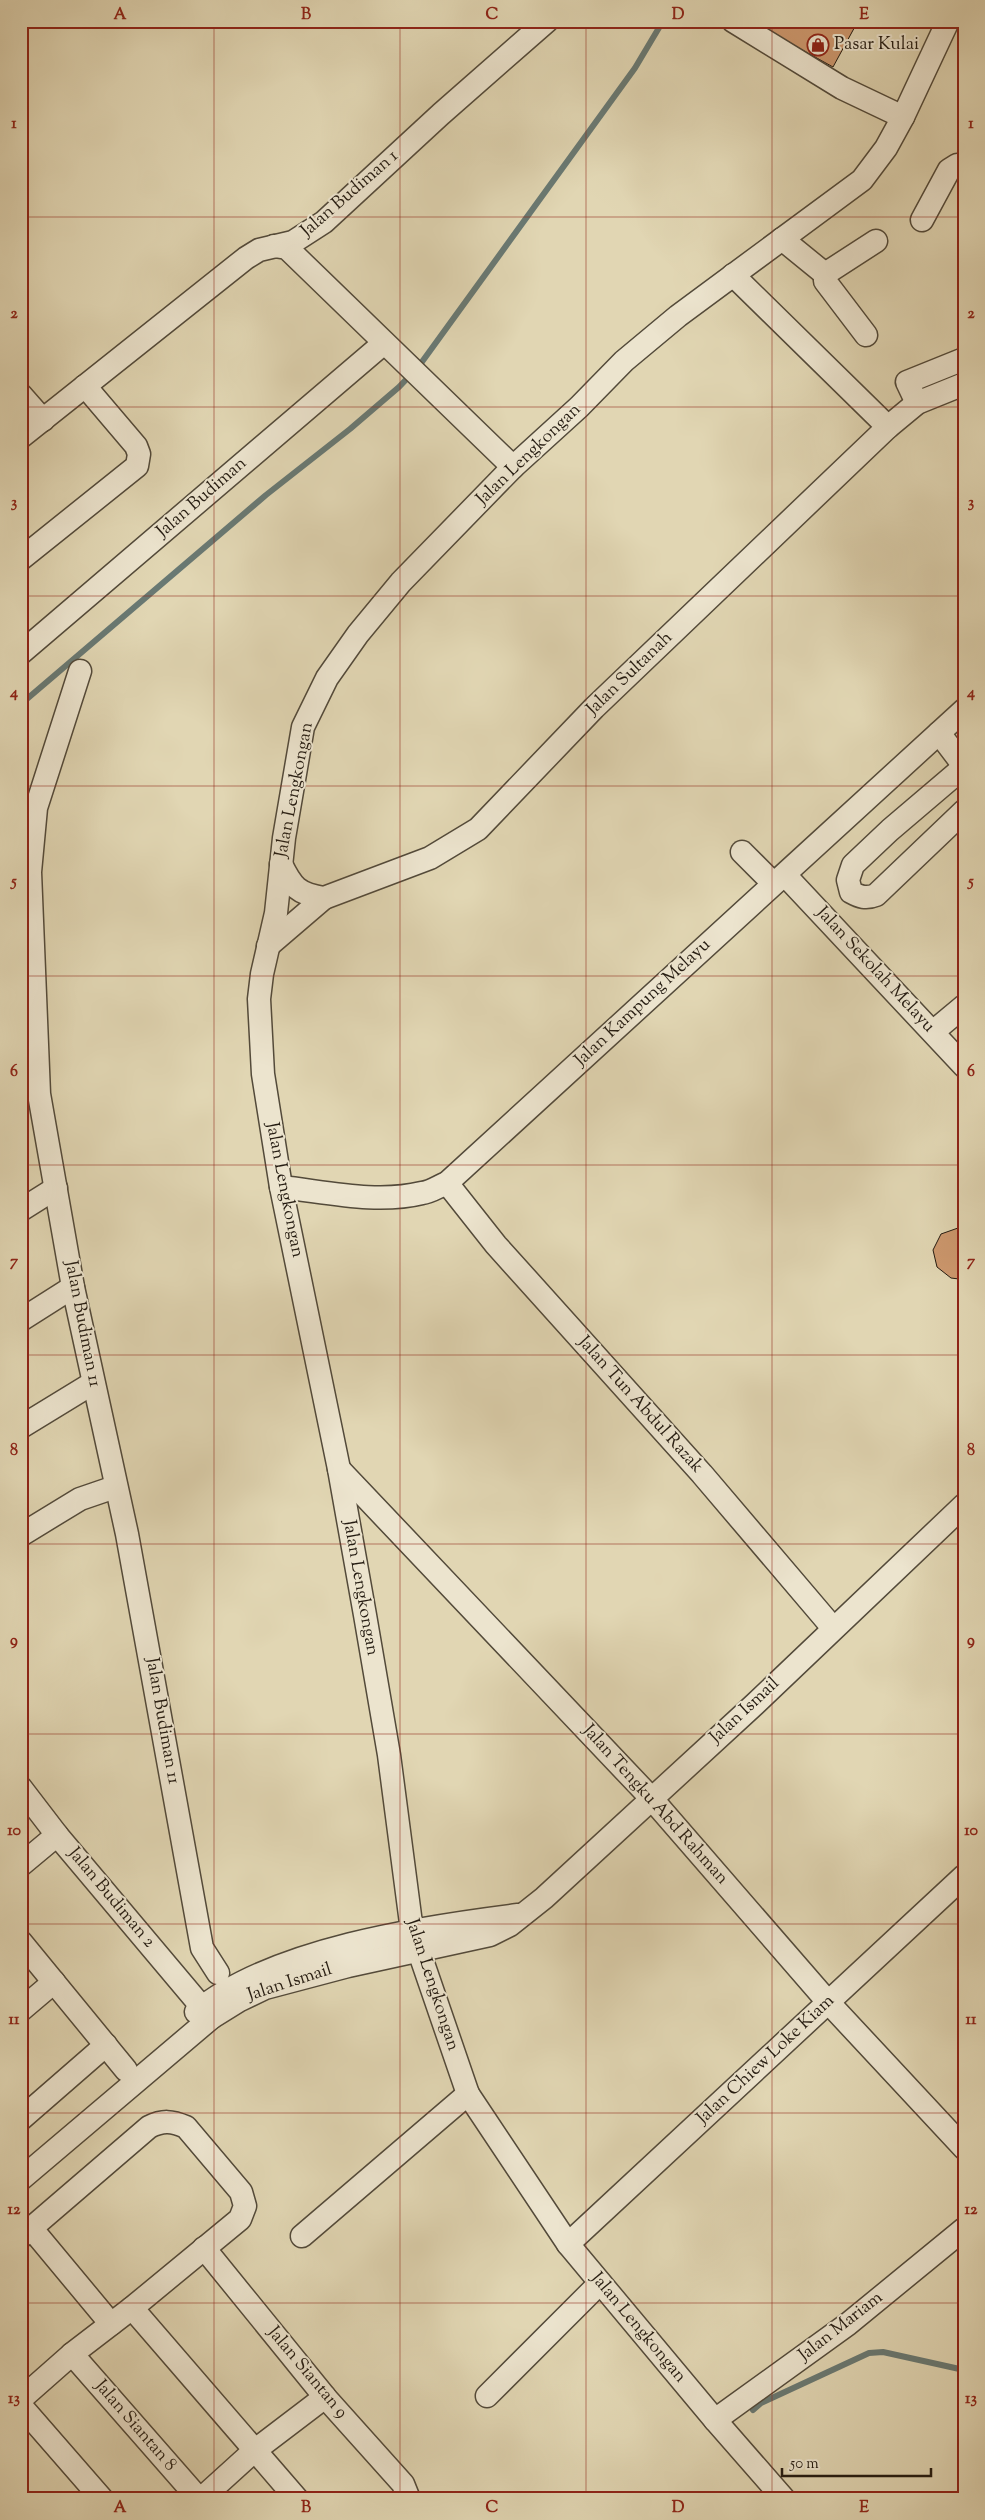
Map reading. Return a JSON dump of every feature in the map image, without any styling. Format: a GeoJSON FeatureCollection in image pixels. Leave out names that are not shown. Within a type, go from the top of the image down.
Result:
{"type":"FeatureCollection","features":[{"type":"Feature","properties":{"kind":"street","name":"Jalan Budiman 1"},"geometry":{"type":"LineString","coordinates":[[21,437],[246,258],[260,250],[293,242],[324,222],[441,114],[547,21]]}},
{"type":"Feature","properties":{"kind":"street"},"geometry":{"type":"LineString","coordinates":[[733,21],[842,88],[903,117]]}},
{"type":"Feature","properties":{"kind":"street","name":"Jalan Lengkongan"},"geometry":{"type":"LineString","coordinates":[[784,2499],[715,2420],[568,2244],[468,2094],[415,1940],[389,1755],[339,1468],[281,1186],[263,1074],[259,999],[276,913],[281,864],[303,727],[327,678],[358,634],[401,582],[513,467],[579,408],[624,361],[733,275],[862,180],[886,148],[903,117],[948,21]]}},
{"type":"Feature","properties":{"kind":"street"},"geometry":{"type":"LineString","coordinates":[[922,220],[949,170],[957,164],[964,165]]}},
{"type":"Feature","properties":{"kind":"street"},"geometry":{"type":"LineString","coordinates":[[782,239],[826,274]]}},
{"type":"Feature","properties":{"kind":"street"},"geometry":{"type":"LineString","coordinates":[[866,335],[825,281],[826,274],[876,240]]}},
{"type":"Feature","properties":{"kind":"street"},"geometry":{"type":"LineString","coordinates":[[274,246],[287,248],[401,361],[513,467]]}},
{"type":"Feature","properties":{"kind":"street"},"geometry":{"type":"LineString","coordinates":[[733,275],[888,427]]}},
{"type":"Feature","properties":{"kind":"street","name":"Jalan Budiman"},"geometry":{"type":"LineString","coordinates":[[21,653],[384,343]]}},
{"type":"Feature","properties":{"kind":"street"},"geometry":{"type":"LineString","coordinates":[[917,403],[907,382],[964,359]]}},
{"type":"Feature","properties":{"kind":"street","name":"Jalan Sultanah"},"geometry":{"type":"LineString","coordinates":[[268,946],[324,898],[430,858],[478,829],[594,708],[888,427],[917,403],[964,384]]}},
{"type":"Feature","properties":{"kind":"street"},"geometry":{"type":"LineString","coordinates":[[21,559],[137,466],[139,454],[136,446],[85,386]]}},
{"type":"Feature","properties":{"kind":"street"},"geometry":{"type":"LineString","coordinates":[[21,395],[43,420]]}},
{"type":"Feature","properties":{"kind":"street","name":"Jalan Budiman 11"},"geometry":{"type":"LineString","coordinates":[[80,671],[36,808],[30,872],[28,993],[30,1100],[56,1188],[73,1287],[127,1534],[159,1702],[202,1948],[218,1973]]}},
{"type":"Feature","properties":{"kind":"street","name":"Jalan Kampung Melayu"},"geometry":{"type":"LineString","coordinates":[[281,1186],[364,1197],[424,1193],[447,1182],[964,710]]}},
{"type":"Feature","properties":{"kind":"street"},"geometry":{"type":"LineString","coordinates":[[939,733],[964,766],[853,865],[848,880],[851,892],[859,897],[869,898],[876,895],[964,811]]}},
{"type":"Feature","properties":{"kind":"street","name":"Jalan Sekolah Melayu"},"geometry":{"type":"LineString","coordinates":[[742,852],[779,879],[934,1031],[964,1066]]}},
{"type":"Feature","properties":{"kind":"street"},"geometry":{"type":"LineString","coordinates":[[281,864],[295,888],[306,895],[324,898]]}},
{"type":"Feature","properties":{"kind":"street"},"geometry":{"type":"LineString","coordinates":[[934,1031],[964,1006]]}},
{"type":"Feature","properties":{"kind":"street","name":"Jalan Tun Abdul Razak"},"geometry":{"type":"LineString","coordinates":[[447,1182],[496,1245],[702,1474],[833,1628]]}},
{"type":"Feature","properties":{"kind":"street"},"geometry":{"type":"LineString","coordinates":[[21,1210],[56,1188]]}},
{"type":"Feature","properties":{"kind":"street"},"geometry":{"type":"LineString","coordinates":[[21,1320],[73,1287]]}},
{"type":"Feature","properties":{"kind":"street"},"geometry":{"type":"LineString","coordinates":[[21,1426],[93,1383]]}},
{"type":"Feature","properties":{"kind":"street","name":"Jalan Tengku Abd Rahman"},"geometry":{"type":"LineString","coordinates":[[339,1468],[651,1798],[828,2002],[964,2148]]}},
{"type":"Feature","properties":{"kind":"street"},"geometry":{"type":"LineString","coordinates":[[21,1535],[80,1499],[115,1486]]}},
{"type":"Feature","properties":{"kind":"street","name":"Jalan Ismail"},"geometry":{"type":"LineString","coordinates":[[21,2179],[207,2012],[225,1990],[290,1963],[415,1940],[466,1920],[524,1914],[755,1704],[964,1505]]}},
{"type":"Feature","properties":{"kind":"street","name":"Jalan Budiman 2"},"geometry":{"type":"LineString","coordinates":[[21,1788],[57,1835],[207,2012]]}},
{"type":"Feature","properties":{"kind":"street"},"geometry":{"type":"LineString","coordinates":[[21,1865],[57,1835]]}},
{"type":"Feature","properties":{"kind":"street","name":"Jalan Chiew Loke Kiam"},"geometry":{"type":"LineString","coordinates":[[568,2244],[964,1876]]}},
{"type":"Feature","properties":{"kind":"street"},"geometry":{"type":"LineString","coordinates":[[21,1942],[126,2070]]}},
{"type":"Feature","properties":{"kind":"street"},"geometry":{"type":"LineString","coordinates":[[21,2010],[54,1982]]}},
{"type":"Feature","properties":{"kind":"street","name":"Jalan Ismail"},"geometry":{"type":"LineString","coordinates":[[21,2159],[126,2070],[207,2012]]}},
{"type":"Feature","properties":{"kind":"street"},"geometry":{"type":"LineString","coordinates":[[21,2119],[106,2046]]}},
{"type":"Feature","properties":{"kind":"street"},"geometry":{"type":"LineString","coordinates":[[302,2236],[468,2094]]}},
{"type":"Feature","properties":{"kind":"street"},"geometry":{"type":"LineString","coordinates":[[21,2399],[72,2354],[132,2308],[240,2219],[245,2206],[241,2192],[186,2128],[175,2123],[160,2122],[149,2127],[26,2233],[111,2324]]}},
{"type":"Feature","properties":{"kind":"street","name":"Jalan Mariam"},"geometry":{"type":"LineString","coordinates":[[715,2420],[840,2330],[964,2229]]}},
{"type":"Feature","properties":{"kind":"street","name":"Jalan Siantan 9"},"geometry":{"type":"LineString","coordinates":[[204,2248],[325,2397],[403,2484],[409,2499]]}},
{"type":"Feature","properties":{"kind":"street"},"geometry":{"type":"LineString","coordinates":[[486,2396],[600,2283]]}},
{"type":"Feature","properties":{"kind":"street"},"geometry":{"type":"LineString","coordinates":[[132,2308],[297,2499]]}},
{"type":"Feature","properties":{"kind":"street","name":"Jalan Siantan 8"},"geometry":{"type":"LineString","coordinates":[[72,2354],[200,2499]]}},
{"type":"Feature","properties":{"kind":"street"},"geometry":{"type":"LineString","coordinates":[[200,2499],[254,2451],[325,2397]]}},
{"type":"Feature","properties":{"kind":"street"},"geometry":{"type":"LineString","coordinates":[[21,2406],[102,2499]]}},
{"type":"Feature","properties":{"kind":"building","name":"Pasar Kulai"},"geometry":{"type":"Polygon","coordinates":[[[750,21],[858,21],[833,67],[750,21]]]}},
{"type":"Feature","properties":{"kind":"building"},"geometry":{"type":"Polygon","coordinates":[[[958,1228],[964,1229],[964,1278],[959,1279],[951,1278],[937,1267],[933,1250],[941,1234],[958,1228]]]}},
{"type":"Feature","properties":{"kind":"waterway"},"geometry":{"type":"LineString","coordinates":[[21,704],[266,495],[350,429],[399,387],[419,366],[635,68],[663,21]]}},
{"type":"Feature","properties":{"kind":"waterway"},"geometry":{"type":"LineString","coordinates":[[21,960],[21,965]]}},
{"type":"Feature","properties":{"kind":"waterway"},"geometry":{"type":"LineString","coordinates":[[753,2410],[761,2403],[869,2353],[883,2352],[964,2370]]}},
{"type":"Feature","properties":{"kind":"place","name":"Pasar Kulai"},"geometry":{"type":"Point","coordinates":[818,45]}}]}
